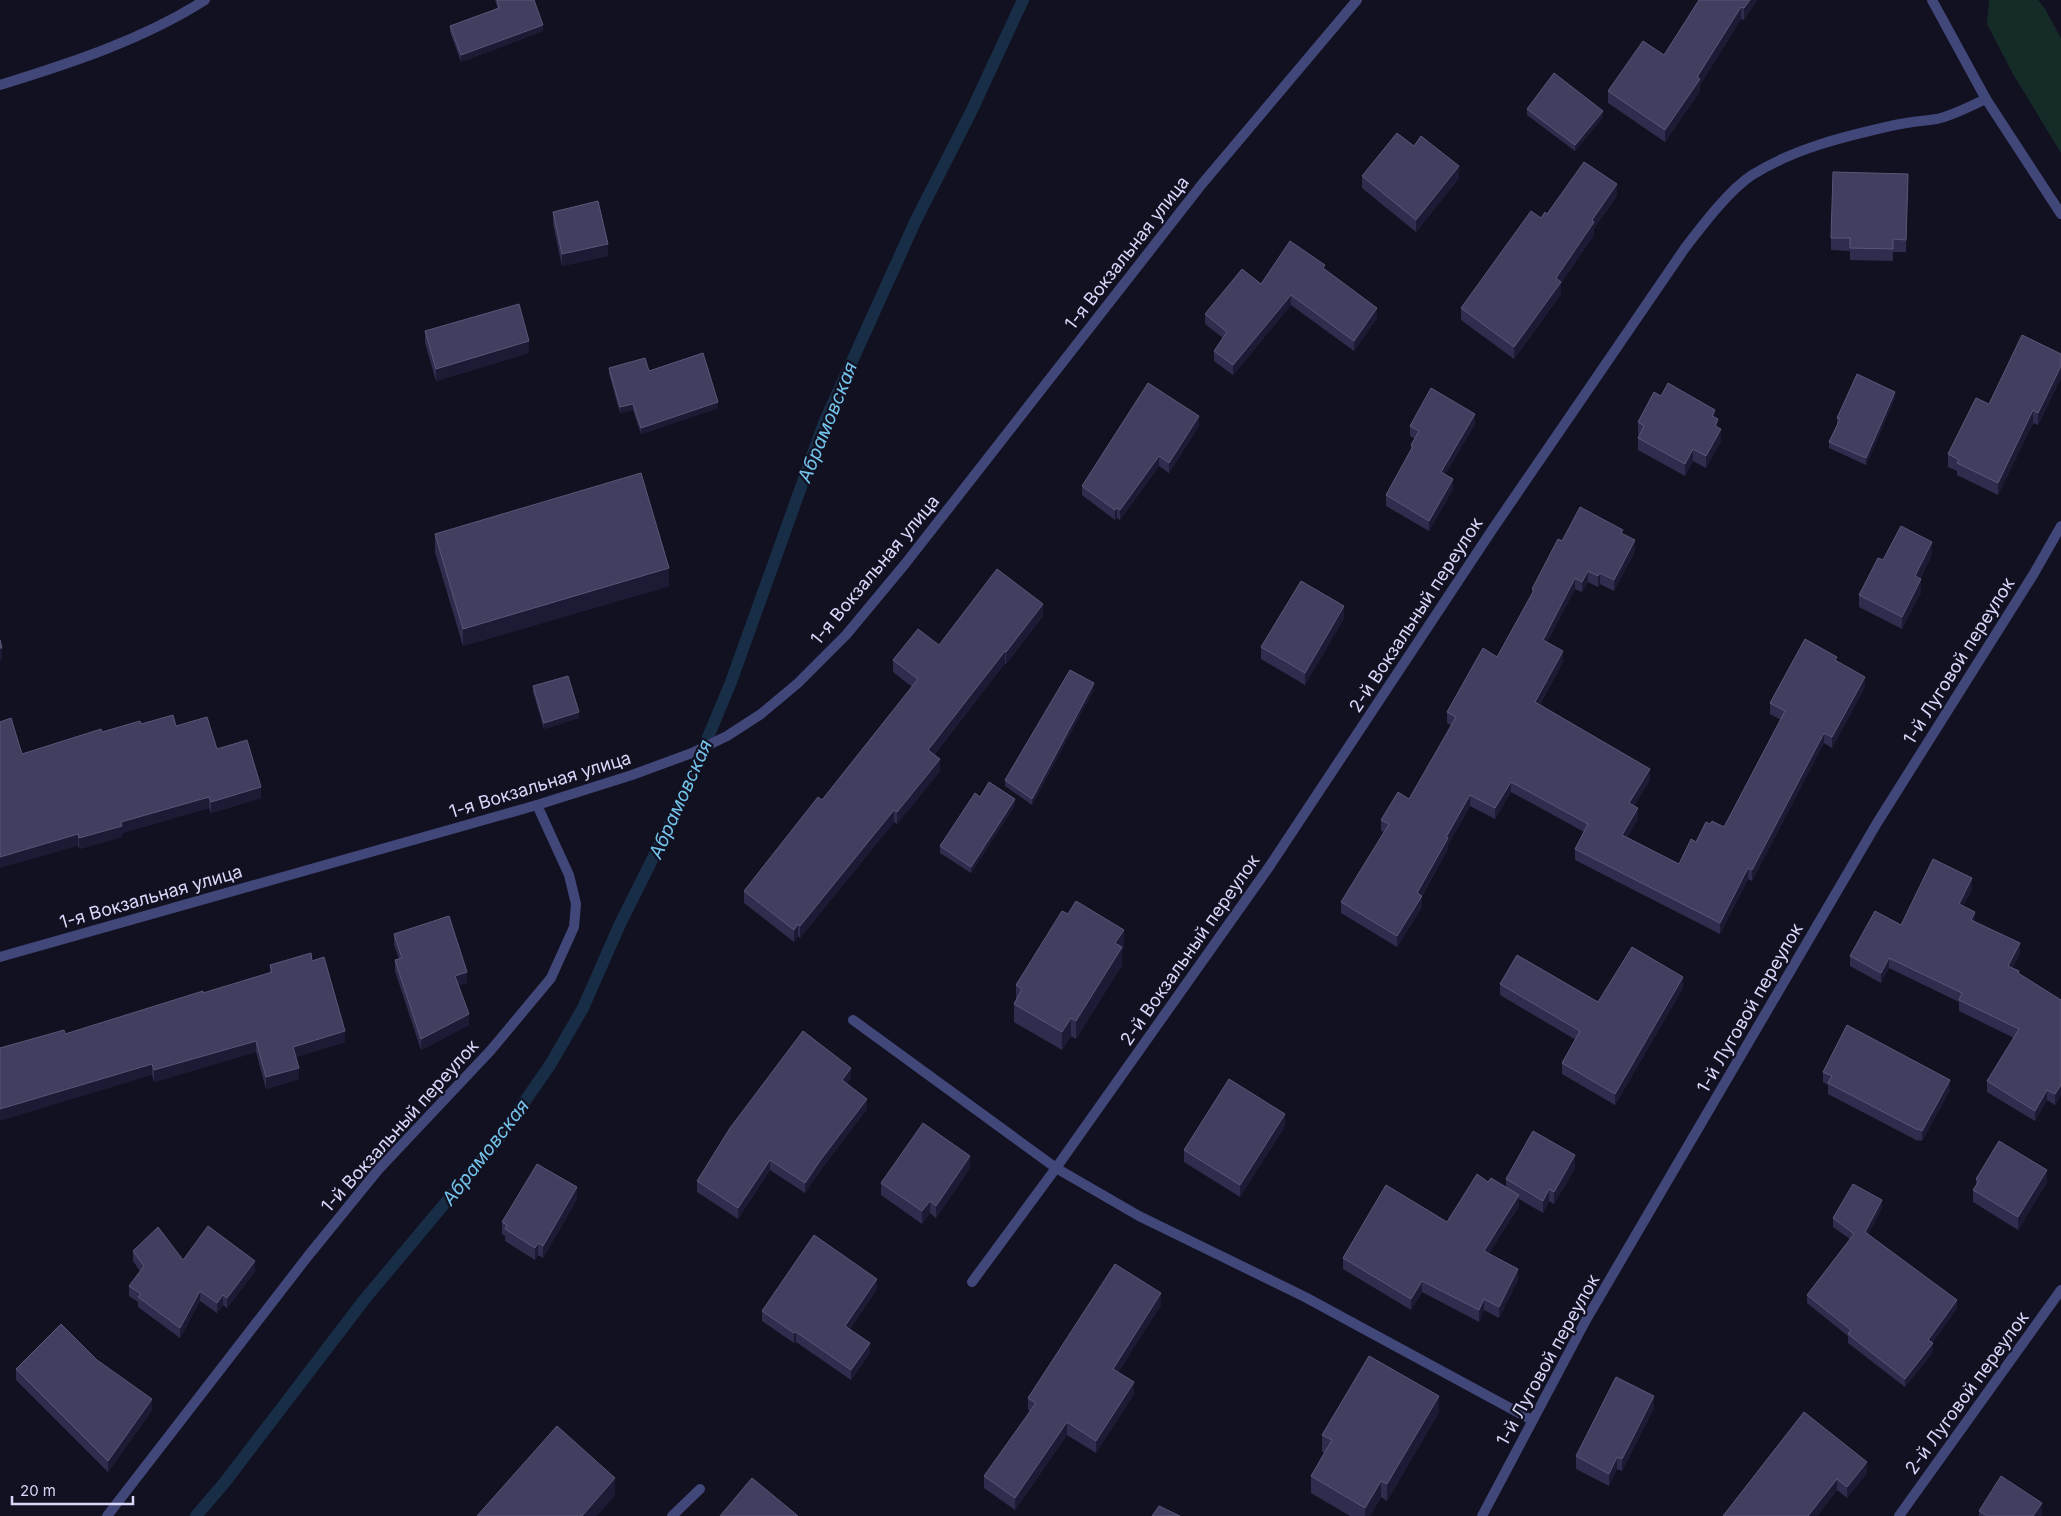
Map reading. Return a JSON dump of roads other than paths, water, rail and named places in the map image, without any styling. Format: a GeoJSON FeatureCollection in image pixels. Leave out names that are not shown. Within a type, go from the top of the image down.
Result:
{"type":"FeatureCollection","features":[{"type":"Feature","properties":{"kind":"street"},"geometry":{"type":"LineString","coordinates":[[0,85],[46,71],[121,44],[177,18],[205,0]]}},
{"type":"Feature","properties":{"kind":"street","name":"1-я Вокзальная улица"},"geometry":{"type":"LineString","coordinates":[[0,957],[538,805],[632,775],[692,753],[727,736],[761,714],[812,670],[846,635],[899,571],[1202,184],[1357,0]]}},
{"type":"Feature","properties":{"kind":"street"},"geometry":{"type":"LineString","coordinates":[[1932,0],[1986,99],[2061,214]]}},
{"type":"Feature","properties":{"kind":"street","name":"2-й Вокзальный переулок"},"geometry":{"type":"LineString","coordinates":[[972,1282],[1056,1168],[1269,867],[1492,530],[1673,264],[1719,206],[1750,176],[1781,159],[1827,141],[1958,112],[1986,99]]}},
{"type":"Feature","properties":{"kind":"street","name":"1-й Луговой переулок"},"geometry":{"type":"LineString","coordinates":[[1487,1514],[1532,1420],[1586,1320],[1872,831],[2033,575],[2061,526]]}},
{"type":"Feature","properties":{"kind":"street","name":"1-й Вокзальный переулок"},"geometry":{"type":"LineString","coordinates":[[107,1516],[308,1256],[378,1170],[491,1050],[551,978],[574,927],[576,904],[569,875],[538,805]]}},
{"type":"Feature","properties":{"kind":"street"},"geometry":{"type":"LineString","coordinates":[[853,1020],[1056,1168],[1139,1216],[1305,1297],[1532,1420]]}},
{"type":"Feature","properties":{"kind":"street","name":"2-й Луговой переулок"},"geometry":{"type":"LineString","coordinates":[[1899,1516],[2061,1290]]}},
{"type":"Feature","properties":{"kind":"street"},"geometry":{"type":"LineString","coordinates":[[672,1516],[700,1489]]}},
{"type":"Feature","properties":{"kind":"waterway","name":"Абрамовская"},"geometry":{"type":"LineString","coordinates":[[196,1516],[225,1482],[364,1300],[498,1140],[550,1065],[583,1008],[620,924],[681,802],[731,682],[824,423],[916,220],[971,112],[1023,0]]}}]}
